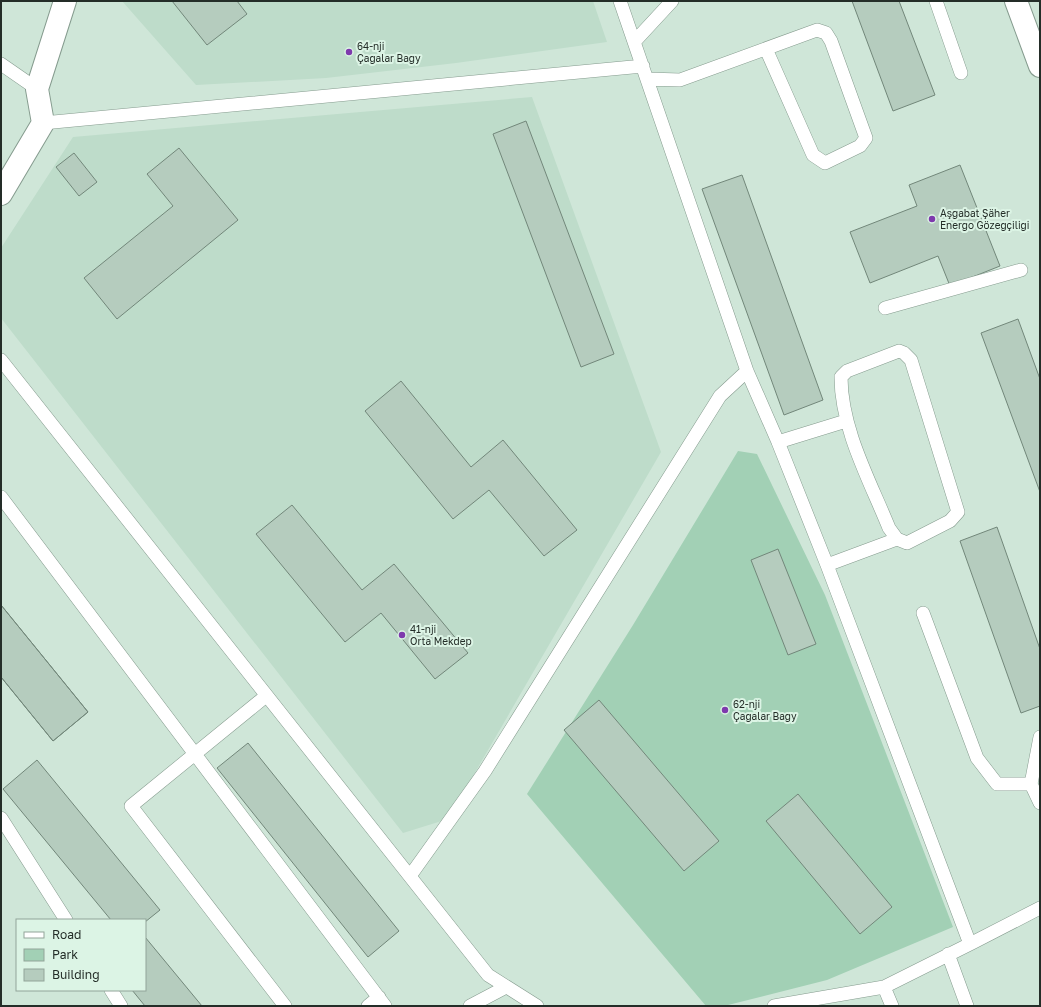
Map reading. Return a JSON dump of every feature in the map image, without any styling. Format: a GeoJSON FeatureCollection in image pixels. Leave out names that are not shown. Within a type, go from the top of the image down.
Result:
{"type":"FeatureCollection","features":[{"type":"Feature","properties":{"kind":"street"},"geometry":{"type":"LineString","coordinates":[[1,194],[43,123],[36,89],[65,1]]}},
{"type":"Feature","properties":{"kind":"street"},"geometry":{"type":"LineString","coordinates":[[1016,1],[1040,66]]}},
{"type":"Feature","properties":{"kind":"street"},"geometry":{"type":"LineString","coordinates":[[1030,1],[1040,27]]}},
{"type":"Feature","properties":{"kind":"lane"},"geometry":{"type":"LineString","coordinates":[[620,1],[635,41],[747,371],[778,442],[827,565],[970,944]]}},
{"type":"Feature","properties":{"kind":"lane"},"geometry":{"type":"LineString","coordinates":[[635,41],[672,1]]}},
{"type":"Feature","properties":{"kind":"lane"},"geometry":{"type":"LineString","coordinates":[[936,1],[960,73]]}},
{"type":"Feature","properties":{"kind":"lane"},"geometry":{"type":"LineString","coordinates":[[648,79],[680,80],[817,30],[826,33],[831,41],[866,138],[860,146],[825,163],[813,156],[766,49]]}},
{"type":"Feature","properties":{"kind":"lane"},"geometry":{"type":"LineString","coordinates":[[1,64],[36,89]]}},
{"type":"Feature","properties":{"kind":"lane"},"geometry":{"type":"LineString","coordinates":[[43,123],[643,66]]}},
{"type":"Feature","properties":{"kind":"lane"},"geometry":{"type":"LineString","coordinates":[[885,308],[1021,270]]}},
{"type":"Feature","properties":{"kind":"lane"},"geometry":{"type":"LineString","coordinates":[[899,351],[904,353],[911,360],[958,512],[950,521],[908,543],[897,539],[889,528],[846,422],[841,397],[841,377],[847,371],[899,351]]}},
{"type":"Feature","properties":{"kind":"lane"},"geometry":{"type":"LineString","coordinates":[[1,360],[488,975],[537,1006]]}},
{"type":"Feature","properties":{"kind":"lane"},"geometry":{"type":"LineString","coordinates":[[410,876],[485,771],[720,396],[747,371]]}},
{"type":"Feature","properties":{"kind":"lane"},"geometry":{"type":"LineString","coordinates":[[778,442],[846,422]]}},
{"type":"Feature","properties":{"kind":"lane"},"geometry":{"type":"LineString","coordinates":[[1,497],[382,1002],[368,1006]]}},
{"type":"Feature","properties":{"kind":"lane"},"geometry":{"type":"LineString","coordinates":[[827,565],[897,539]]}},
{"type":"Feature","properties":{"kind":"lane"},"geometry":{"type":"LineString","coordinates":[[923,613],[977,758],[997,784],[1031,784]]}},
{"type":"Feature","properties":{"kind":"lane"},"geometry":{"type":"LineString","coordinates":[[266,696],[131,806],[285,1006]]}},
{"type":"Feature","properties":{"kind":"lane"},"geometry":{"type":"LineString","coordinates":[[1040,737],[1031,784],[1040,802]]}},
{"type":"Feature","properties":{"kind":"lane"},"geometry":{"type":"LineString","coordinates":[[1,818],[65,919]]}},
{"type":"Feature","properties":{"kind":"lane"},"geometry":{"type":"LineString","coordinates":[[774,1006],[884,987],[1040,908]]}},
{"type":"Feature","properties":{"kind":"lane"},"geometry":{"type":"LineString","coordinates":[[948,954],[967,1006]]}},
{"type":"Feature","properties":{"kind":"lane"},"geometry":{"type":"LineString","coordinates":[[470,1006],[506,987]]}},
{"type":"Feature","properties":{"kind":"lane"},"geometry":{"type":"LineString","coordinates":[[884,987],[892,1006]]}},
{"type":"Feature","properties":{"kind":"lane"},"geometry":{"type":"LineString","coordinates":[[112,991],[121,1006]]}},
{"type":"Feature","properties":{"kind":"shaded area","name":"64-nji Çagalar Bagy"},"geometry":{"type":"Polygon","coordinates":[[[122,1],[593,1],[607,42],[456,63],[326,78],[196,85],[122,1]]]}},
{"type":"Feature","properties":{"kind":"shaded area","name":"41-nji Orta Mekdep"},"geometry":{"type":"Polygon","coordinates":[[[532,97],[661,452],[448,819],[403,833],[1,318],[1,248],[73,137],[532,97]]]}},
{"type":"Feature","properties":{"kind":"green space","name":"62-nji Çagalar Bagy"},"geometry":{"type":"Polygon","coordinates":[[[738,451],[757,454],[825,595],[953,927],[827,980],[724,1006],[706,1006],[527,794],[633,625],[738,451]]]}},
{"type":"Feature","properties":{"kind":"building"},"geometry":{"type":"Polygon","coordinates":[[[172,1],[237,1],[247,14],[207,45],[172,1]]]}},
{"type":"Feature","properties":{"kind":"building"},"geometry":{"type":"Polygon","coordinates":[[[852,1],[899,1],[935,95],[893,111],[852,1]]]}},
{"type":"Feature","properties":{"kind":"building"},"geometry":{"type":"Polygon","coordinates":[[[526,121],[614,354],[581,367],[493,134],[526,121]]]}},
{"type":"Feature","properties":{"kind":"building"},"geometry":{"type":"Polygon","coordinates":[[[179,148],[238,220],[117,319],[84,278],[173,206],[147,174],[179,148]]]}},
{"type":"Feature","properties":{"kind":"building"},"geometry":{"type":"Polygon","coordinates":[[[74,153],[97,182],[79,196],[56,167],[74,153]]]}},
{"type":"Feature","properties":{"kind":"building","name":"Aşgabat Şäher Energo Gözegçiligi"},"geometry":{"type":"Polygon","coordinates":[[[960,165],[1000,266],[950,286],[938,256],[870,283],[850,232],[917,206],[909,185],[960,165]]]}},
{"type":"Feature","properties":{"kind":"building"},"geometry":{"type":"Polygon","coordinates":[[[742,175],[823,400],[784,415],[702,189],[742,175]]]}},
{"type":"Feature","properties":{"kind":"building"},"geometry":{"type":"Polygon","coordinates":[[[1018,319],[1040,379],[1040,492],[981,333],[1018,319]]]}},
{"type":"Feature","properties":{"kind":"building"},"geometry":{"type":"Polygon","coordinates":[[[401,381],[471,467],[503,440],[577,530],[544,556],[489,490],[453,519],[365,411],[401,381]]]}},
{"type":"Feature","properties":{"kind":"building"},"geometry":{"type":"Polygon","coordinates":[[[292,505],[362,590],[394,564],[468,653],[435,679],[381,613],[345,642],[256,534],[292,505]]]}},
{"type":"Feature","properties":{"kind":"building"},"geometry":{"type":"Polygon","coordinates":[[[997,527],[1040,649],[1040,706],[1021,713],[960,541],[997,527]]]}},
{"type":"Feature","properties":{"kind":"building"},"geometry":{"type":"Polygon","coordinates":[[[778,549],[816,644],[788,655],[751,560],[778,549]]]}},
{"type":"Feature","properties":{"kind":"building"},"geometry":{"type":"Polygon","coordinates":[[[1,605],[88,712],[53,741],[1,677],[1,605]]]}},
{"type":"Feature","properties":{"kind":"building"},"geometry":{"type":"Polygon","coordinates":[[[1,605],[88,712],[53,741],[1,677],[1,605]]]}},
{"type":"Feature","properties":{"kind":"building"},"geometry":{"type":"Polygon","coordinates":[[[599,700],[719,841],[684,871],[564,730],[599,700]]]}},
{"type":"Feature","properties":{"kind":"building"},"geometry":{"type":"Polygon","coordinates":[[[248,743],[399,931],[368,957],[217,768],[248,743]]]}},
{"type":"Feature","properties":{"kind":"building"},"geometry":{"type":"Polygon","coordinates":[[[37,760],[160,910],[146,921],[146,919],[110,919],[3,789],[37,760]]]}},
{"type":"Feature","properties":{"kind":"building"},"geometry":{"type":"Polygon","coordinates":[[[798,794],[892,907],[860,934],[766,821],[798,794]]]}},
{"type":"Feature","properties":{"kind":"building"},"geometry":{"type":"Polygon","coordinates":[[[146,938],[202,1006],[145,1006],[133,991],[146,991],[146,938]]]}},
{"type":"Feature","properties":{"kind":"place","name":"64-nji Çagalar Bagy"},"geometry":{"type":"Point","coordinates":[349,52]}},
{"type":"Feature","properties":{"kind":"place","name":"Aşgabat Şäher Energo Gözegçiligi"},"geometry":{"type":"Point","coordinates":[932,219]}},
{"type":"Feature","properties":{"kind":"place","name":"41-nji Orta Mekdep"},"geometry":{"type":"Point","coordinates":[402,635]}},
{"type":"Feature","properties":{"kind":"place","name":"62-nji Çagalar Bagy"},"geometry":{"type":"Point","coordinates":[725,710]}}]}
